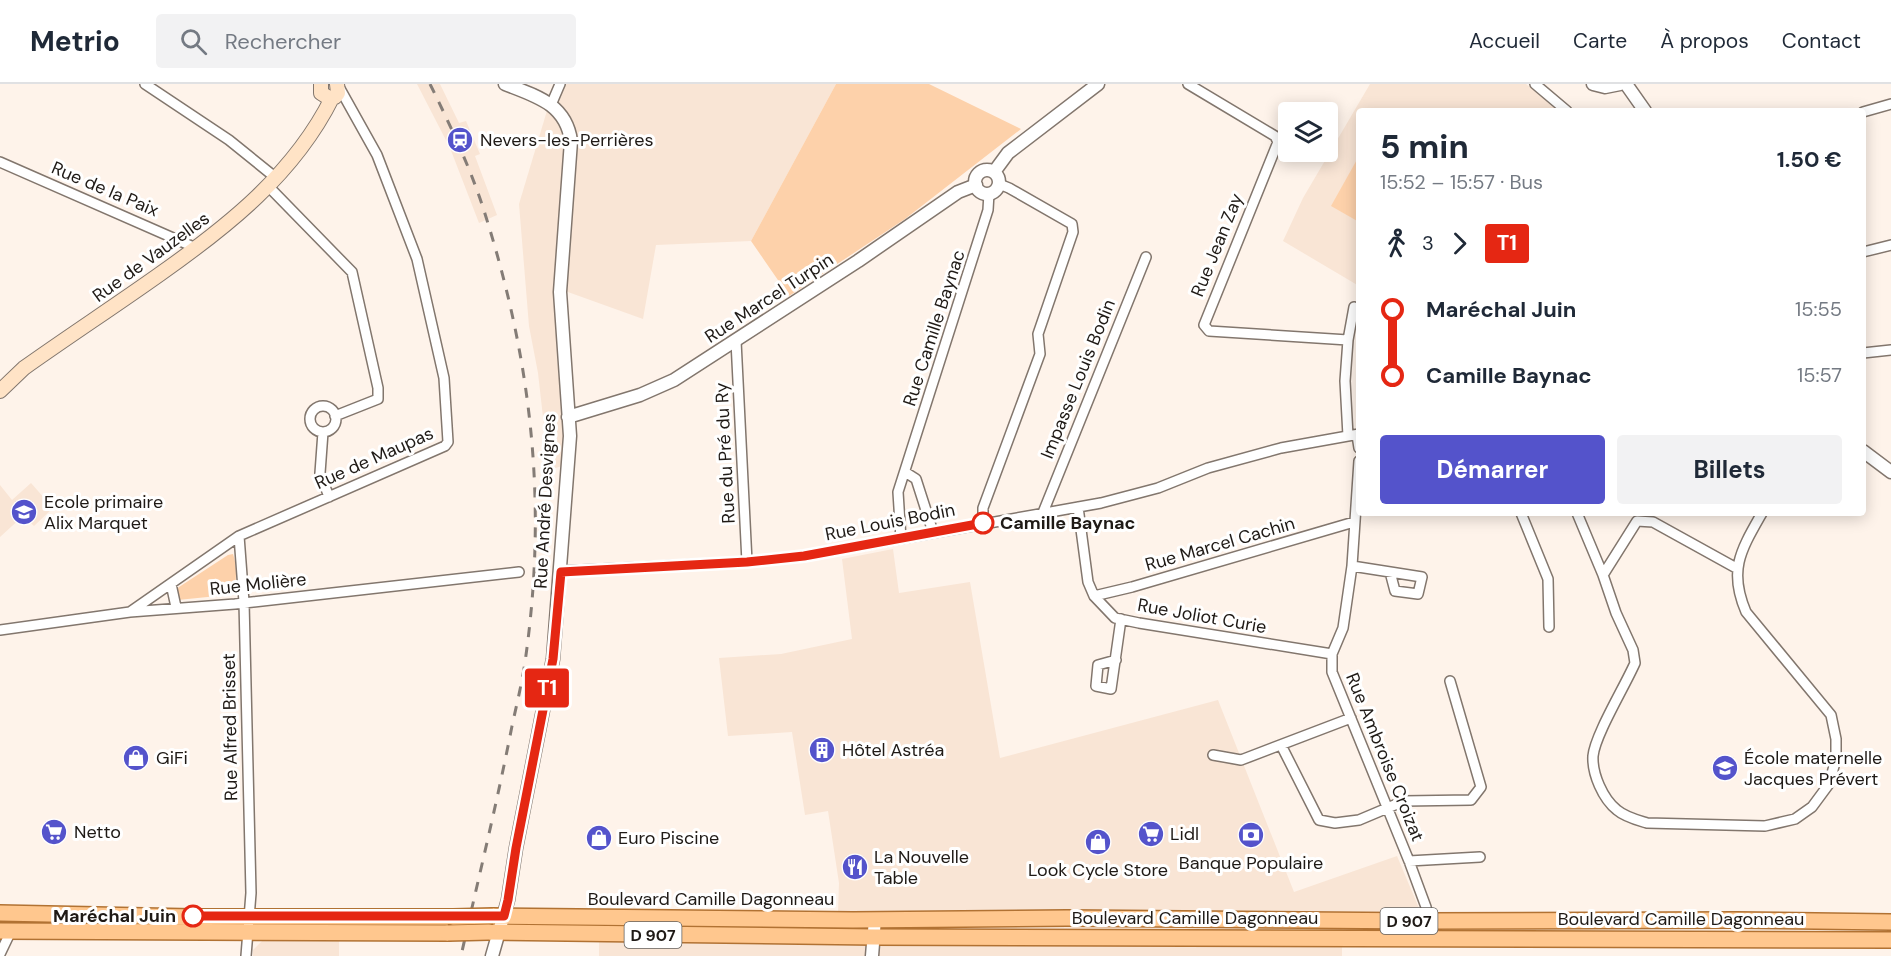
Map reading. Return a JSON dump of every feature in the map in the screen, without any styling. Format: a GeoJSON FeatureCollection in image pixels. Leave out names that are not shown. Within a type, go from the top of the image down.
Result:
{"type":"FeatureCollection","features":[{"type":"Feature","properties":{"kind":"main road","name":"Rue de Vauzelles"},"geometry":{"type":"LineString","coordinates":[[0,391],[24,368],[196,248],[244,210],[272,182],[308,135],[329,89]]}},
{"type":"Feature","properties":{"kind":"main road","name":"D 907"},"geometry":{"type":"LineString","coordinates":[[4,923],[21,913],[170,923]]}},
{"type":"Feature","properties":{"kind":"main road","name":"D 907"},"geometry":{"type":"LineString","coordinates":[[248,924],[378,917],[450,925],[496,924]]}},
{"type":"Feature","properties":{"kind":"main road","name":"Boulevard Camille Dagonneau"},"geometry":{"type":"LineString","coordinates":[[496,924],[547,918],[1891,922]]}},
{"type":"Feature","properties":{"kind":"main road","name":"D 907"},"geometry":{"type":"LineString","coordinates":[[4,923],[248,924],[414,933],[450,925]]}},
{"type":"Feature","properties":{"kind":"main road","name":"Boulevard Camille Dagonneau"},"geometry":{"type":"LineString","coordinates":[[496,924],[874,937],[1891,940]]}},
{"type":"Feature","properties":{"kind":"street"},"geometry":{"type":"LineString","coordinates":[[145,84],[229,140],[272,182],[352,272],[378,388],[378,399],[335,416]]}},
{"type":"Feature","properties":{"kind":"street","name":"Rue André Desvignes"},"geometry":{"type":"LineString","coordinates":[[492,956],[496,924],[508,900],[553,659],[570,436],[560,292],[571,141],[569,129],[564,119],[545,100],[505,84]]}},
{"type":"Feature","properties":{"kind":"street"},"geometry":{"type":"LineString","coordinates":[[551,105],[560,84]]}},
{"type":"Feature","properties":{"kind":"street"},"geometry":{"type":"LineString","coordinates":[[976,185],[980,191],[994,183],[1008,153],[1098,84]]}},
{"type":"Feature","properties":{"kind":"street","name":"Rue Jean Zay"},"geometry":{"type":"LineString","coordinates":[[1188,84],[1275,136],[1278,142],[1204,326],[1209,332],[1348,340]]}},
{"type":"Feature","properties":{"kind":"street"},"geometry":{"type":"LineString","coordinates":[[1536,84],[1564,108]]}},
{"type":"Feature","properties":{"kind":"street"},"geometry":{"type":"LineString","coordinates":[[1593,84],[1605,87],[1620,84]]}},
{"type":"Feature","properties":{"kind":"street"},"geometry":{"type":"LineString","coordinates":[[1626,84],[1643,108]]}},
{"type":"Feature","properties":{"kind":"street","name":"Rue de Maupas"},"geometry":{"type":"LineString","coordinates":[[130,612],[239,536],[445,446],[448,442],[444,378],[417,259],[377,154],[349,104],[329,89]]}},
{"type":"Feature","properties":{"kind":"street"},"geometry":{"type":"LineString","coordinates":[[1866,110],[1891,104]]}},
{"type":"Feature","properties":{"kind":"street","name":"Rue de la Paix"},"geometry":{"type":"LineString","coordinates":[[0,162],[196,248]]}},
{"type":"Feature","properties":{"kind":"street","name":"Rue Marcel Turpin"},"geometry":{"type":"LineString","coordinates":[[568,417],[640,395],[674,380],[858,261],[958,192],[976,185],[976,178],[980,172],[987,170],[994,183]]}},
{"type":"Feature","properties":{"kind":"street"},"geometry":{"type":"LineString","coordinates":[[983,523],[983,508],[1040,354],[1038,334],[1073,232],[1072,224],[1009,188],[994,183]]}},
{"type":"Feature","properties":{"kind":"street","name":"Rue Camille Baynac"},"geometry":{"type":"LineString","coordinates":[[901,539],[898,492],[988,210],[994,183]]}},
{"type":"Feature","properties":{"kind":"street"},"geometry":{"type":"LineString","coordinates":[[1866,251],[1891,245]]}},
{"type":"Feature","properties":{"kind":"street","name":"Impasse Louis Bodin"},"geometry":{"type":"LineString","coordinates":[[1042,515],[1146,257]]}},
{"type":"Feature","properties":{"kind":"street"},"geometry":{"type":"LineString","coordinates":[[1354,307],[1344,381],[1355,435]]}},
{"type":"Feature","properties":{"kind":"street","name":"Rue du Pré du Ry"},"geometry":{"type":"LineString","coordinates":[[736,341],[747,562]]}},
{"type":"Feature","properties":{"kind":"street"},"geometry":{"type":"LineString","coordinates":[[1866,353],[1891,350]]}},
{"type":"Feature","properties":{"kind":"street"},"geometry":{"type":"LineString","coordinates":[[326,407],[335,416],[333,427],[323,432],[312,427],[310,418],[314,410],[326,407]]}},
{"type":"Feature","properties":{"kind":"street"},"geometry":{"type":"LineString","coordinates":[[323,432],[320,473],[329,497]]}},
{"type":"Feature","properties":{"kind":"street","name":"Rue Louis Bodin"},"geometry":{"type":"LineString","coordinates":[[561,572],[747,562],[804,556],[983,523],[1042,515],[1158,488],[1208,468],[1281,448],[1355,435]]}},
{"type":"Feature","properties":{"kind":"street"},"geometry":{"type":"LineString","coordinates":[[1866,453],[1891,472]]}},
{"type":"Feature","properties":{"kind":"street"},"geometry":{"type":"LineString","coordinates":[[905,472],[916,479],[933,532]]}},
{"type":"Feature","properties":{"kind":"street","name":"Rue Ambroise Croizat"},"geometry":{"type":"LineString","coordinates":[[1356,498],[1352,566],[1343,628],[1332,654],[1332,672],[1409,861],[1426,907],[1428,921]]}},
{"type":"Feature","properties":{"kind":"street","name":"Rue Joliot Curie"},"geometry":{"type":"LineString","coordinates":[[1078,507],[1088,582],[1094,596],[1115,618],[1332,654]]}},
{"type":"Feature","properties":{"kind":"street"},"geometry":{"type":"LineString","coordinates":[[1522,516],[1548,579],[1549,627]]}},
{"type":"Feature","properties":{"kind":"street"},"geometry":{"type":"LineString","coordinates":[[1578,516],[1633,650],[1635,663],[1597,741],[1593,757],[1597,780],[1606,798],[1617,810],[1628,817],[1647,823],[1765,826],[1795,819],[1812,807],[1829,784],[1836,759],[1836,739],[1831,715],[1746,612],[1736,578],[1750,535],[1760,516]]}},
{"type":"Feature","properties":{"kind":"street"},"geometry":{"type":"LineString","coordinates":[[1603,575],[1637,521],[1653,522],[1738,569]]}},
{"type":"Feature","properties":{"kind":"street","name":"Rue Marcel Cachin"},"geometry":{"type":"LineString","coordinates":[[1094,596],[1132,588],[1354,522]]}},
{"type":"Feature","properties":{"kind":"street","name":"Rue Alfred Brisset"},"geometry":{"type":"LineString","coordinates":[[239,536],[244,602],[251,893],[246,956]]}},
{"type":"Feature","properties":{"kind":"street"},"geometry":{"type":"LineString","coordinates":[[1352,566],[1390,572]]}},
{"type":"Feature","properties":{"kind":"street","name":"Rue Molière"},"geometry":{"type":"LineString","coordinates":[[0,630],[130,612],[519,572]]}},
{"type":"Feature","properties":{"kind":"street"},"geometry":{"type":"LineString","coordinates":[[171,584],[176,608]]}},
{"type":"Feature","properties":{"kind":"street"},"geometry":{"type":"LineString","coordinates":[[1116,660],[1121,619]]}},
{"type":"Feature","properties":{"kind":"street"},"geometry":{"type":"LineString","coordinates":[[1281,745],[1319,820],[1335,823],[1359,820],[1404,801],[1471,800],[1481,787],[1450,681]]}},
{"type":"Feature","properties":{"kind":"street"},"geometry":{"type":"LineString","coordinates":[[1213,755],[1241,760],[1351,718]]}},
{"type":"Feature","properties":{"kind":"street"},"geometry":{"type":"LineString","coordinates":[[1409,861],[1480,857]]}},
{"type":"Feature","properties":{"kind":"street"},"geometry":{"type":"LineString","coordinates":[[872,956],[875,919]]}},
{"type":"Feature","properties":{"kind":"street"},"geometry":{"type":"LineString","coordinates":[[0,954],[4,923]]}},
{"type":"Feature","properties":{"kind":"shaded area"},"geometry":{"type":"Polygon","coordinates":[[[417,84],[440,84],[459,123],[466,121],[480,154],[475,156],[497,215],[479,223],[450,148],[417,84]]]}},
{"type":"Feature","properties":{"kind":"shaded area"},"geometry":{"type":"Polygon","coordinates":[[[555,84],[836,84],[751,241],[656,245],[643,319],[554,287],[557,359],[564,427],[562,466],[549,470],[538,373],[529,326],[519,204],[555,84]]]}},
{"type":"Feature","properties":{"kind":"shaded area"},"geometry":{"type":"Polygon","coordinates":[[[836,84],[929,84],[1021,129],[905,219],[789,296],[751,241],[836,84]]]}},
{"type":"Feature","properties":{"kind":"shaded area"},"geometry":{"type":"Polygon","coordinates":[[[1370,84],[1526,84],[1555,108],[1356,108],[1356,284],[1283,241],[1303,198],[1324,162],[1338,162],[1338,138],[1370,84]]]}},
{"type":"Feature","properties":{"kind":"shaded area"},"geometry":{"type":"Polygon","coordinates":[[[1356,161],[1356,220],[1331,206],[1356,161]]]}},
{"type":"Feature","properties":{"kind":"shaded area","name":"Ecole primaire Alix Marquet"},"geometry":{"type":"Polygon","coordinates":[[[31,483],[53,508],[34,526],[23,516],[0,537],[0,485],[12,500],[31,483]]]}},
{"type":"Feature","properties":{"kind":"shaded area"},"geometry":{"type":"Polygon","coordinates":[[[893,549],[899,593],[970,582],[1000,758],[1218,700],[1294,892],[1397,856],[1421,913],[1342,914],[1342,956],[599,956],[599,940],[837,941],[839,883],[828,811],[805,815],[792,732],[728,736],[719,658],[781,654],[852,639],[842,559],[893,549]]]}},
{"type":"Feature","properties":{"kind":"shaded area"},"geometry":{"type":"Polygon","coordinates":[[[233,554],[236,574],[233,593],[178,600],[176,590],[179,587],[233,554]]]}},
{"type":"Feature","properties":{"kind":"shaded area"},"geometry":{"type":"Polygon","coordinates":[[[262,941],[339,941],[339,956],[253,956],[253,950],[262,941]]]}},
{"type":"Feature","properties":{"kind":"railway"},"geometry":{"type":"LineString","coordinates":[[430,84],[474,183],[502,272],[515,326],[524,380],[535,488],[532,599],[525,664],[461,956]]}},
{"type":"Feature","properties":{"kind":"bus line","name":"T1"},"geometry":{"type":"LineString","coordinates":[[193,916],[504,916],[553,659],[561,572],[747,562],[804,556],[983,523]]}},
{"type":"Feature","properties":{"kind":"place","name":"Nevers-les-Perrières"},"geometry":{"type":"Point","coordinates":[460,140]}},
{"type":"Feature","properties":{"kind":"place","name":"Ecole primaire Alix Marquet"},"geometry":{"type":"Point","coordinates":[24,512]}},
{"type":"Feature","properties":{"kind":"place","name":"Camille Baynac"},"geometry":{"type":"Point","coordinates":[983,523]}},
{"type":"Feature","properties":{"kind":"place","name":"Hôtel Astréa"},"geometry":{"type":"Point","coordinates":[822,750]}},
{"type":"Feature","properties":{"kind":"place","name":"GiFi"},"geometry":{"type":"Point","coordinates":[136,758]}},
{"type":"Feature","properties":{"kind":"place","name":"École maternelle Jacques Prévert"},"geometry":{"type":"Point","coordinates":[1725,768]}},
{"type":"Feature","properties":{"kind":"place","name":"Netto"},"geometry":{"type":"Point","coordinates":[54,832]}},
{"type":"Feature","properties":{"kind":"place","name":"Lidl"},"geometry":{"type":"Point","coordinates":[1151,834]}},
{"type":"Feature","properties":{"kind":"place","name":"Banque Populaire"},"geometry":{"type":"Point","coordinates":[1251,835]}},
{"type":"Feature","properties":{"kind":"place","name":"Euro Piscine"},"geometry":{"type":"Point","coordinates":[599,838]}},
{"type":"Feature","properties":{"kind":"place","name":"Look Cycle Store"},"geometry":{"type":"Point","coordinates":[1098,842]}},
{"type":"Feature","properties":{"kind":"place","name":"La Nouvelle Table"},"geometry":{"type":"Point","coordinates":[855,867]}},
{"type":"Feature","properties":{"kind":"place","name":"Maréchal Juin"},"geometry":{"type":"Point","coordinates":[193,916]}}]}
